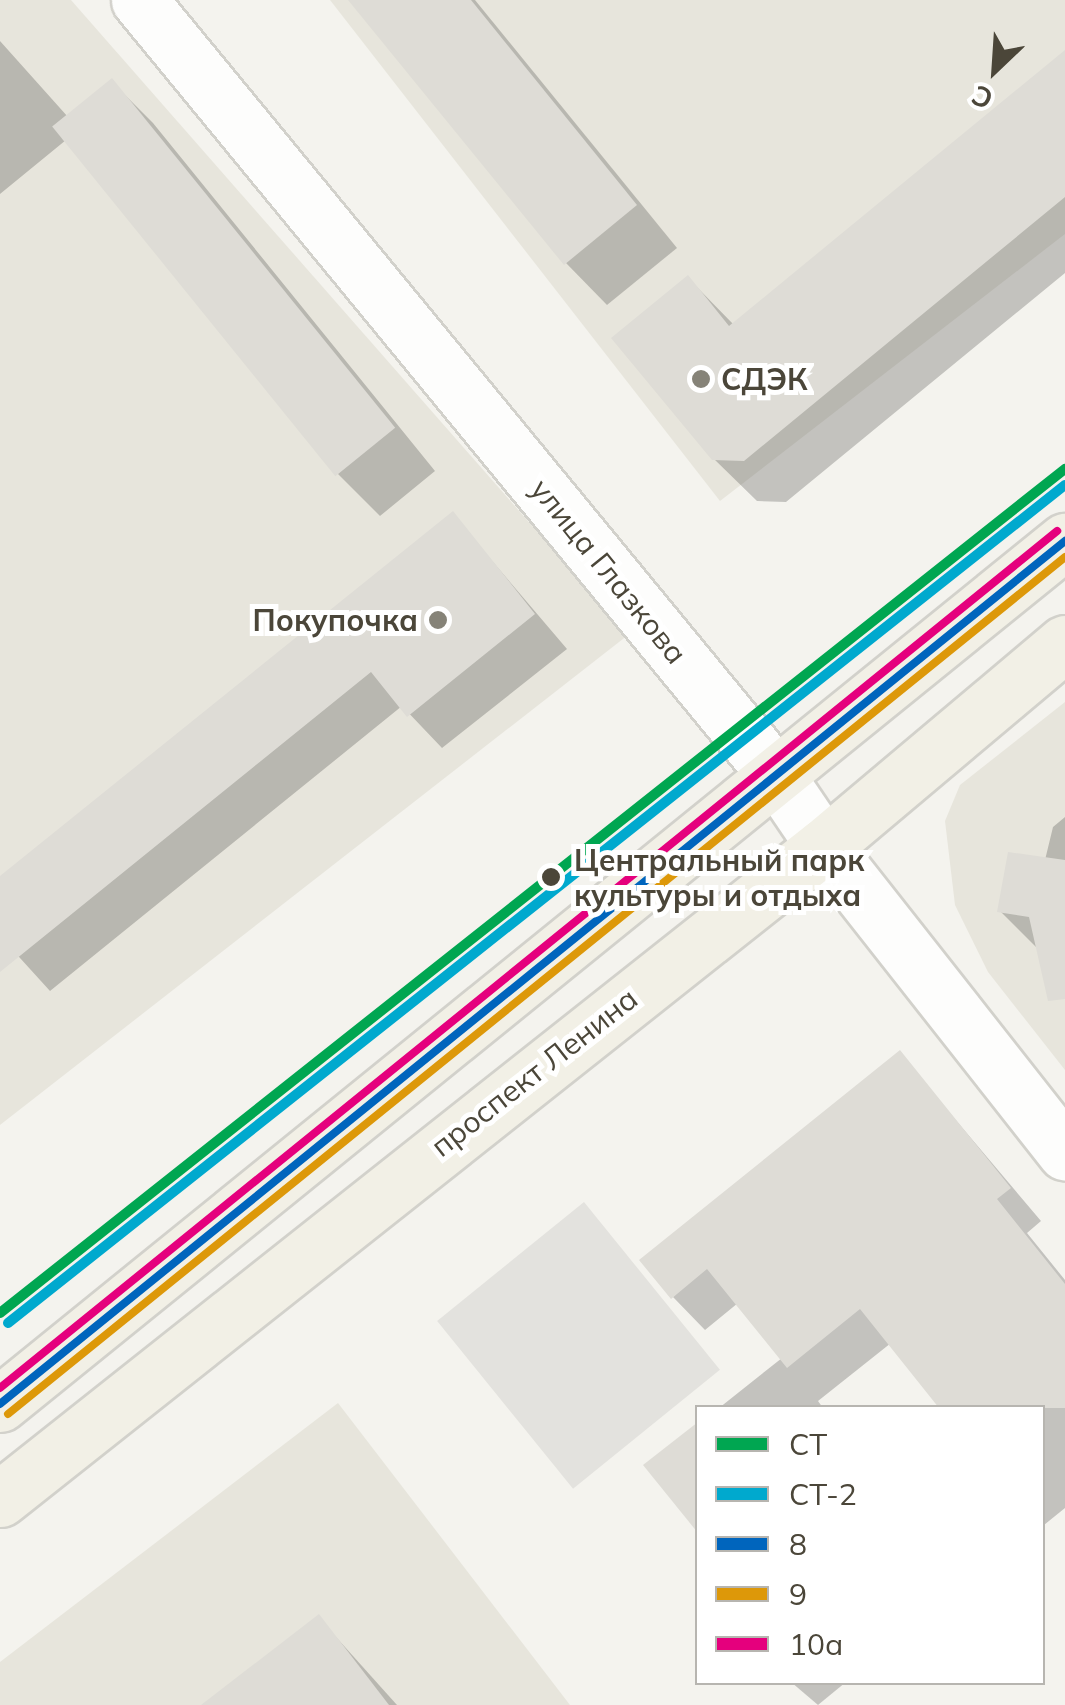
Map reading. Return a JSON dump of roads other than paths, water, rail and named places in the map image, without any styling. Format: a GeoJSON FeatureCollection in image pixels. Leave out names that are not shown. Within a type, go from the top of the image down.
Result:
{"type":"FeatureCollection","features":[{"type":"Feature","properties":{"kind":"main road"},"geometry":{"type":"LineString","coordinates":[[0,1404],[1065,541]]}},
{"type":"Feature","properties":{"kind":"main road","name":"проспект Ленина"},"geometry":{"type":"LineString","coordinates":[[0,1499],[824,846],[1065,643]]}},
{"type":"Feature","properties":{"kind":"street","name":"улица Глазкова"},"geometry":{"type":"LineString","coordinates":[[139,0],[776,775],[824,846],[1065,1152]]}},
{"type":"Feature","properties":{"kind":"place","name":"СДЭК"},"geometry":{"type":"Point","coordinates":[701,379]}},
{"type":"Feature","properties":{"kind":"place","name":"Покупочка"},"geometry":{"type":"Point","coordinates":[438,620]}},
{"type":"Feature","properties":{"kind":"place","name":"Центральный парк культуры и отдыха"},"geometry":{"type":"Point","coordinates":[551,877]}}]}
